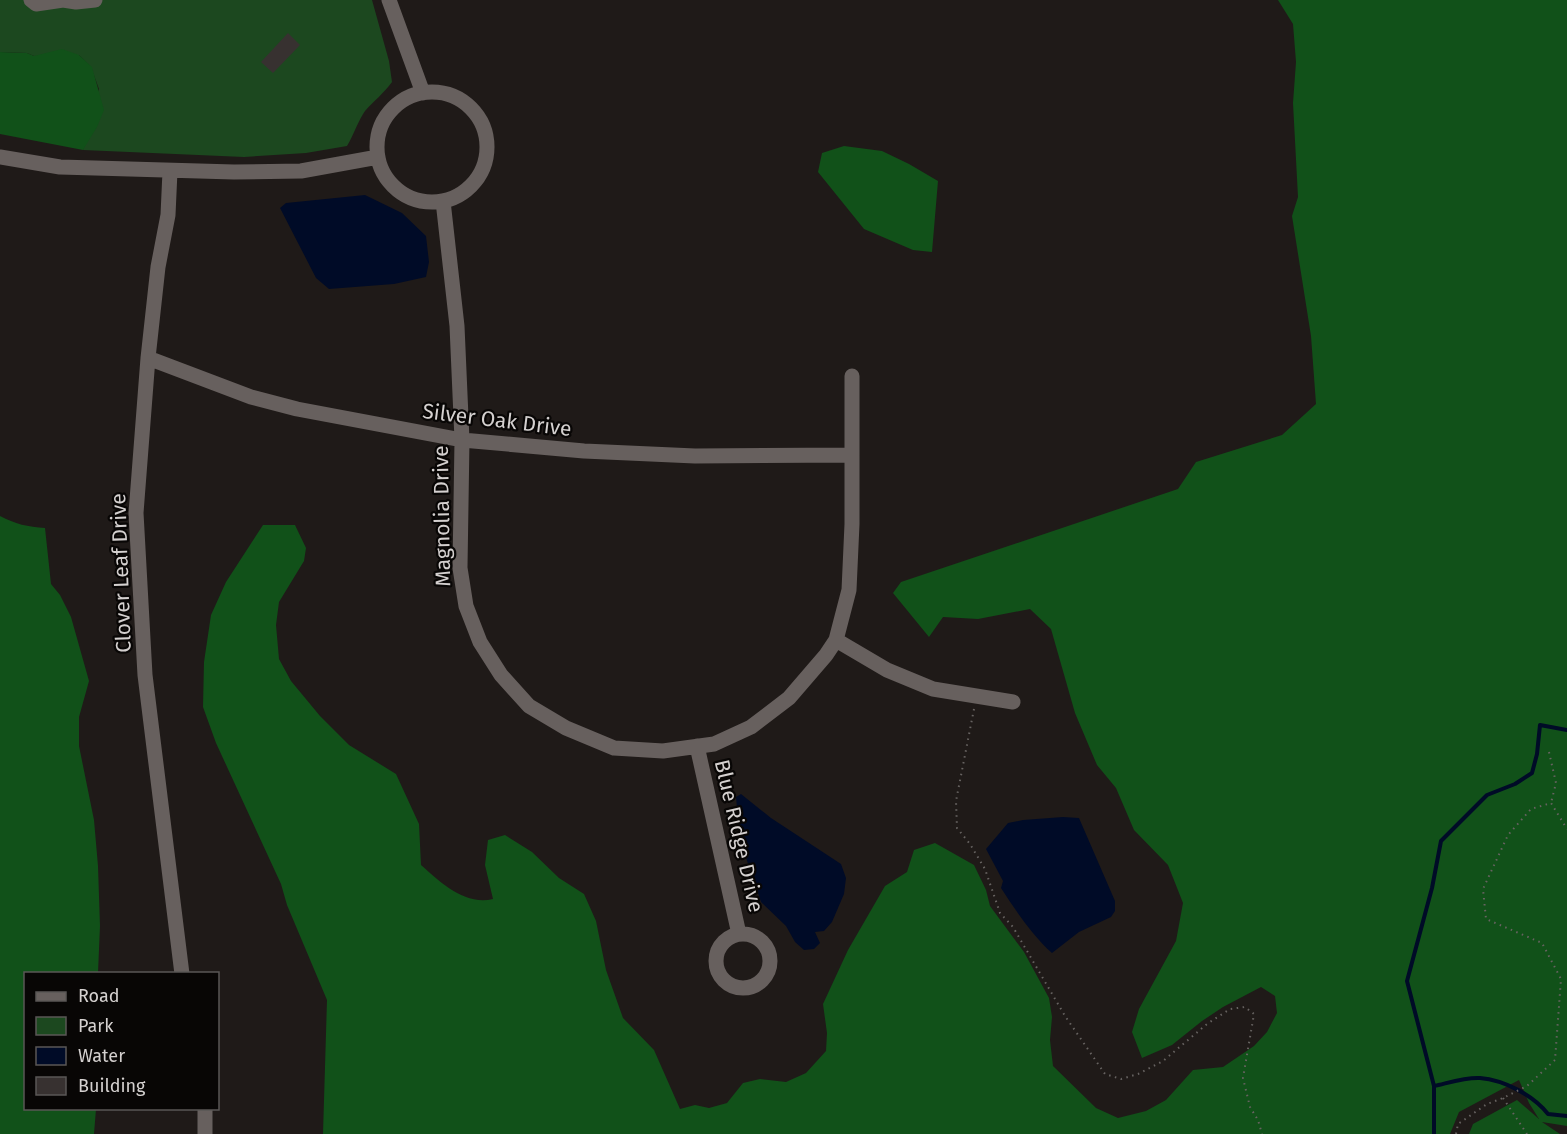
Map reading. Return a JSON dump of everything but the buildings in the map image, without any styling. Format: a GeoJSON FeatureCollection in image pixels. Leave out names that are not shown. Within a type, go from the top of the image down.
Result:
{"type":"FeatureCollection","features":[{"type":"Feature","properties":{"kind":"street"},"geometry":{"type":"LineString","coordinates":[[31,0],[36,4],[63,0],[82,2],[95,0]]}},
{"type":"Feature","properties":{"kind":"street"},"geometry":{"type":"LineString","coordinates":[[389,0],[423,93]]}},
{"type":"Feature","properties":{"kind":"street"},"geometry":{"type":"LineString","coordinates":[[437,92],[453,96],[468,105],[479,117],[486,133],[486,157],[477,179],[466,191],[452,199],[420,201],[405,195],[393,186],[383,172],[378,157],[377,140],[382,124],[391,110],[404,99],[423,93],[437,92]]}},
{"type":"Feature","properties":{"kind":"street"},"geometry":{"type":"LineString","coordinates":[[0,157],[60,167],[170,171],[301,171],[378,157]]}},
{"type":"Feature","properties":{"kind":"street","name":"Clover Leaf Drive"},"geometry":{"type":"LineString","coordinates":[[170,171],[168,215],[158,267],[148,358],[136,513],[145,675],[182,972]]}},
{"type":"Feature","properties":{"kind":"street","name":"Magnolia Drive"},"geometry":{"type":"LineString","coordinates":[[443,201],[458,326],[462,440],[459,568],[466,606],[480,642],[501,675],[530,706],[566,728],[615,748],[663,751],[714,744],[751,727],[789,698],[826,655],[836,640],[849,590],[852,524],[852,376]]}},
{"type":"Feature","properties":{"kind":"street","name":"Silver Oak Drive"},"geometry":{"type":"LineString","coordinates":[[148,358],[251,397],[297,409],[462,440],[584,451],[695,456],[852,455]]}},
{"type":"Feature","properties":{"kind":"street"},"geometry":{"type":"LineString","coordinates":[[836,640],[887,670],[933,688],[1013,702]]}},
{"type":"Feature","properties":{"kind":"street","name":"Blue Ridge Drive"},"geometry":{"type":"LineString","coordinates":[[697,746],[739,934]]}},
{"type":"Feature","properties":{"kind":"street"},"geometry":{"type":"LineString","coordinates":[[205,1110],[205,1134]]}},
{"type":"Feature","properties":{"kind":"path"},"geometry":{"type":"LineString","coordinates":[[977,696],[956,801],[957,828],[985,869],[999,913],[1013,927],[1065,1016],[1105,1074],[1121,1079],[1138,1074],[1163,1061],[1230,1008],[1245,1007],[1254,1014],[1243,1078],[1250,1107],[1262,1134]]}},
{"type":"Feature","properties":{"kind":"path"},"geometry":{"type":"LineString","coordinates":[[1549,752],[1556,783],[1551,803],[1567,829]]}},
{"type":"Feature","properties":{"kind":"path"},"geometry":{"type":"LineString","coordinates":[[1456,1134],[1458,1124],[1487,1104],[1527,1086],[1555,1060],[1561,980],[1542,943],[1486,919],[1483,889],[1508,835],[1531,809],[1551,803]]}},
{"type":"Feature","properties":{"kind":"path"},"geometry":{"type":"LineString","coordinates":[[1503,1098],[1527,1134]]}},
{"type":"Feature","properties":{"kind":"green space"},"geometry":{"type":"Polygon","coordinates":[[[0,0],[372,0],[389,61],[392,82],[360,118],[347,146],[306,153],[244,157],[83,150],[99,89],[91,67],[79,55],[34,56],[27,53],[0,52],[0,0]]]}},
{"type":"Feature","properties":{"kind":"green space"},"geometry":{"type":"Polygon","coordinates":[[[1278,0],[1567,0],[1567,1126],[1542,1122],[1560,1134],[1469,1134],[1473,1124],[1517,1100],[1539,1119],[1519,1080],[1459,1112],[1450,1134],[323,1134],[327,1000],[287,905],[281,884],[216,743],[203,707],[204,662],[211,615],[226,582],[263,525],[295,525],[306,548],[304,561],[279,602],[276,625],[279,659],[291,681],[320,716],[349,745],[396,774],[419,824],[421,865],[445,885],[463,896],[483,900],[493,899],[485,865],[488,840],[505,835],[532,852],[559,878],[584,894],[596,921],[606,970],[623,1018],[654,1050],[680,1109],[695,1105],[709,1108],[727,1103],[743,1083],[760,1079],[786,1082],[806,1073],[826,1051],[827,1033],[823,1004],[848,950],[885,886],[907,872],[914,850],[935,843],[974,865],[986,890],[990,906],[1024,952],[1049,998],[1052,1017],[1050,1040],[1053,1066],[1096,1108],[1118,1118],[1146,1111],[1166,1100],[1193,1070],[1223,1067],[1254,1046],[1267,1032],[1277,1013],[1275,996],[1261,987],[1223,1007],[1172,1045],[1142,1058],[1132,1032],[1139,1009],[1176,941],[1183,903],[1168,865],[1134,830],[1116,788],[1097,765],[1075,713],[1051,629],[1030,609],[978,619],[943,617],[929,637],[893,593],[901,582],[1178,489],[1196,462],[1282,435],[1316,404],[1311,336],[1292,216],[1298,197],[1293,103],[1296,62],[1293,24],[1278,0]]]}},
{"type":"Feature","properties":{"kind":"green space"},"geometry":{"type":"Polygon","coordinates":[[[62,49],[79,55],[92,67],[104,110],[83,150],[0,134],[0,52],[27,53],[34,56],[62,49]]]}},
{"type":"Feature","properties":{"kind":"green space"},"geometry":{"type":"Polygon","coordinates":[[[844,146],[882,151],[938,181],[932,252],[913,250],[864,229],[818,172],[822,153],[844,146]]]}},
{"type":"Feature","properties":{"kind":"green space"},"geometry":{"type":"Polygon","coordinates":[[[0,516],[22,525],[45,528],[51,584],[60,595],[71,617],[89,681],[79,717],[79,746],[94,820],[100,926],[98,972],[24,972],[24,1110],[96,1110],[94,1134],[0,1134],[0,516]]]}},
{"type":"Feature","properties":{"kind":"water"},"geometry":{"type":"Polygon","coordinates":[[[365,195],[402,213],[426,236],[429,262],[426,277],[394,284],[329,289],[316,278],[280,208],[286,203],[365,195]]]}},
{"type":"Feature","properties":{"kind":"water"},"geometry":{"type":"Polygon","coordinates":[[[741,794],[771,818],[841,864],[846,878],[844,894],[832,922],[824,931],[815,932],[820,943],[814,949],[804,950],[795,942],[786,926],[761,902],[740,840],[736,797],[741,794]]]}},
{"type":"Feature","properties":{"kind":"water"},"geometry":{"type":"Polygon","coordinates":[[[1063,817],[1079,818],[1115,901],[1115,911],[1111,917],[1079,932],[1052,953],[1031,931],[1001,888],[1003,881],[986,849],[1008,823],[1063,817]]]}},
{"type":"Feature","properties":{"kind":"waterway"},"geometry":{"type":"LineString","coordinates":[[1434,1134],[1434,1086],[1407,981],[1432,888],[1441,841],[1487,795],[1515,784],[1532,773],[1537,754],[1540,725],[1567,730]]}},
{"type":"Feature","properties":{"kind":"waterway"},"geometry":{"type":"LineString","coordinates":[[1434,1086],[1469,1078],[1489,1079],[1508,1085],[1526,1095],[1548,1114],[1567,1116]]}}]}
